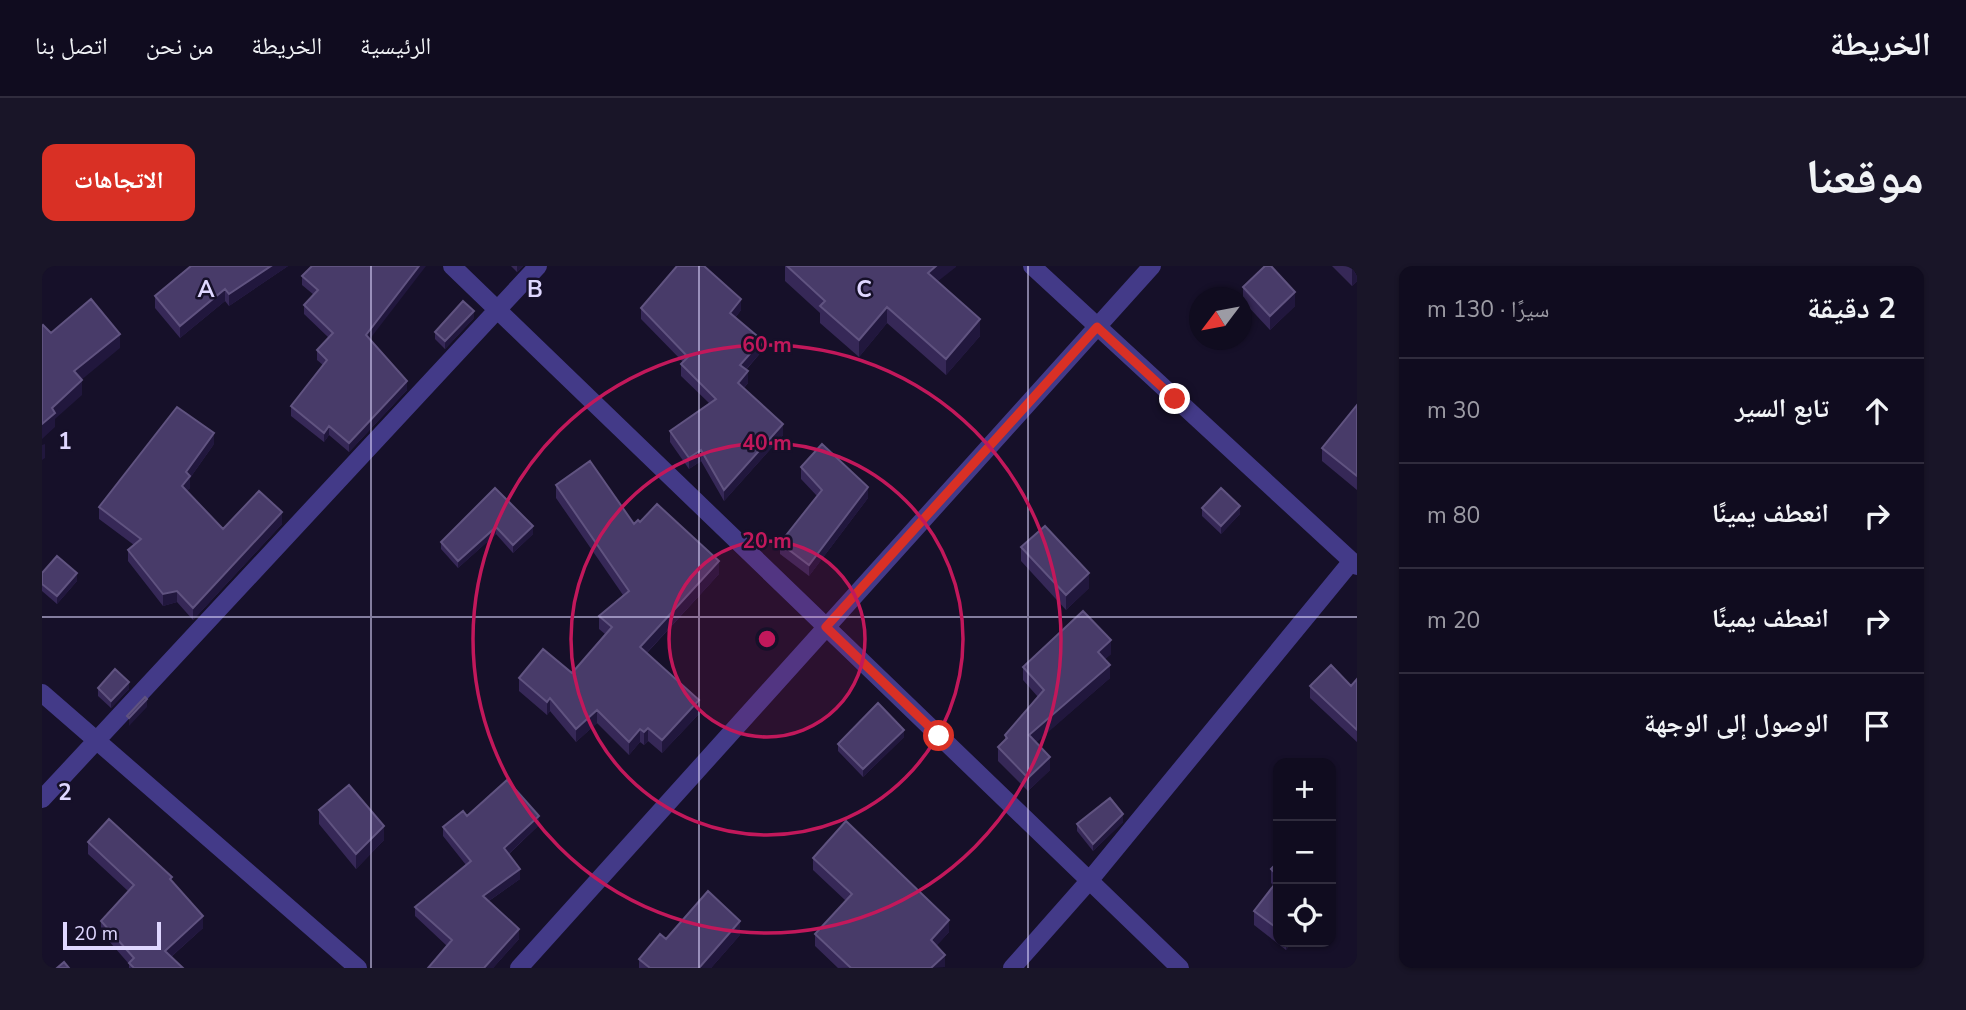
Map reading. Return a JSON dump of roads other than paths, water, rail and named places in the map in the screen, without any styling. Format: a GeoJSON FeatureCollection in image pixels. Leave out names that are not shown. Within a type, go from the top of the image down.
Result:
{"type":"FeatureCollection","features":[{"type":"Feature","properties":{"kind":"street"},"geometry":{"type":"LineString","coordinates":[[452,266],[1180,968]]}},
{"type":"Feature","properties":{"kind":"street"},"geometry":{"type":"LineString","coordinates":[[42,799],[538,266]]}},
{"type":"Feature","properties":{"kind":"street"},"geometry":{"type":"LineString","coordinates":[[1012,968],[1089,881],[1355,564],[1032,266]]}},
{"type":"Feature","properties":{"kind":"street"},"geometry":{"type":"LineString","coordinates":[[519,968],[1152,266]]}},
{"type":"Feature","properties":{"kind":"street"},"geometry":{"type":"LineString","coordinates":[[42,693],[358,968]]}}]}
